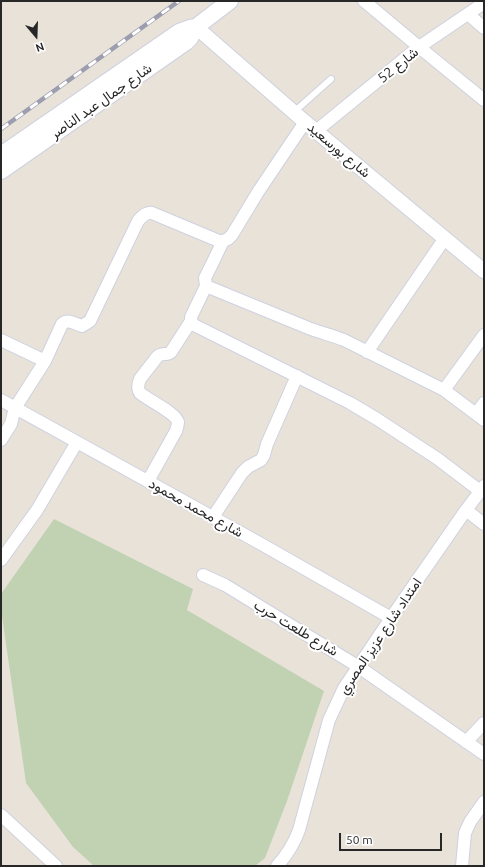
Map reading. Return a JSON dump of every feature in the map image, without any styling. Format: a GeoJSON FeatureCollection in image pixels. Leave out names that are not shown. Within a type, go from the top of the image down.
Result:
{"type":"FeatureCollection","features":[{"type":"Feature","properties":{"kind":"main road","name":"شارع جمال عبد الناصر"},"geometry":{"type":"LineString","coordinates":[[1,171],[186,42],[196,27],[230,1]]}},
{"type":"Feature","properties":{"kind":"main road","name":"شارع جمال عبد الناصر"},"geometry":{"type":"LineString","coordinates":[[1,155],[179,32],[196,27]]}},
{"type":"Feature","properties":{"kind":"street"},"geometry":{"type":"LineString","coordinates":[[364,1],[484,100]]}},
{"type":"Feature","properties":{"kind":"street","name":"شارع 52"},"geometry":{"type":"LineString","coordinates":[[148,481],[176,431],[178,422],[173,414],[140,393],[138,383],[157,357],[160,355],[170,354],[191,321],[191,317],[206,286],[205,278],[223,242],[232,235],[258,192],[310,126],[419,47],[484,3]]}},
{"type":"Feature","properties":{"kind":"street"},"geometry":{"type":"LineString","coordinates":[[468,14],[484,28]]}},
{"type":"Feature","properties":{"kind":"street","name":"شارع بورسعيد"},"geometry":{"type":"LineString","coordinates":[[196,27],[310,126],[484,270]]}},
{"type":"Feature","properties":{"kind":"street"},"geometry":{"type":"LineString","coordinates":[[1,440],[11,424],[16,408],[45,361],[62,324],[67,321],[82,326],[90,321],[141,217],[145,214],[152,213],[223,242]]}},
{"type":"Feature","properties":{"kind":"street"},"geometry":{"type":"LineString","coordinates":[[367,352],[445,238]]}},
{"type":"Feature","properties":{"kind":"street"},"geometry":{"type":"LineString","coordinates":[[206,286],[320,333],[344,340],[444,390],[480,417],[484,403]]}},
{"type":"Feature","properties":{"kind":"street"},"geometry":{"type":"LineString","coordinates":[[191,321],[194,325],[377,418],[482,488]]}},
{"type":"Feature","properties":{"kind":"street"},"geometry":{"type":"LineString","coordinates":[[444,390],[484,335]]}},
{"type":"Feature","properties":{"kind":"street"},"geometry":{"type":"LineString","coordinates":[[1,340],[45,361]]}},
{"type":"Feature","properties":{"kind":"street"},"geometry":{"type":"LineString","coordinates":[[214,517],[238,479],[248,467],[261,460],[297,376]]}},
{"type":"Feature","properties":{"kind":"street","name":"شارع محمد محمود"},"geometry":{"type":"LineString","coordinates":[[1,400],[263,544],[391,618]]}},
{"type":"Feature","properties":{"kind":"street"},"geometry":{"type":"LineString","coordinates":[[1,560],[37,510],[77,442]]}},
{"type":"Feature","properties":{"kind":"street","name":"امتداد شارع عزيز المصري"},"geometry":{"type":"LineString","coordinates":[[277,866],[284,859],[293,845],[299,830],[329,720],[344,688],[482,488]]}},
{"type":"Feature","properties":{"kind":"street"},"geometry":{"type":"LineString","coordinates":[[466,510],[484,524]]}},
{"type":"Feature","properties":{"kind":"street","name":"شارع طلعت حرب"},"geometry":{"type":"LineString","coordinates":[[203,575],[225,586],[358,667],[484,754]]}},
{"type":"Feature","properties":{"kind":"street"},"geometry":{"type":"LineString","coordinates":[[466,742],[484,723]]}},
{"type":"Feature","properties":{"kind":"street"},"geometry":{"type":"LineString","coordinates":[[462,866],[465,834],[470,822],[484,802]]}},
{"type":"Feature","properties":{"kind":"street"},"geometry":{"type":"LineString","coordinates":[[2,816],[56,866]]}},
{"type":"Feature","properties":{"kind":"lane"},"geometry":{"type":"LineString","coordinates":[[294,112],[331,79]]}},
{"type":"Feature","properties":{"kind":"green space"},"geometry":{"type":"Polygon","coordinates":[[[54,519],[193,589],[187,610],[324,691],[287,801],[265,858],[255,866],[94,866],[73,847],[26,783],[1,609],[1,594],[54,519]]]}},
{"type":"Feature","properties":{"kind":"railway"},"geometry":{"type":"LineString","coordinates":[[1,129],[179,1]]}}]}
